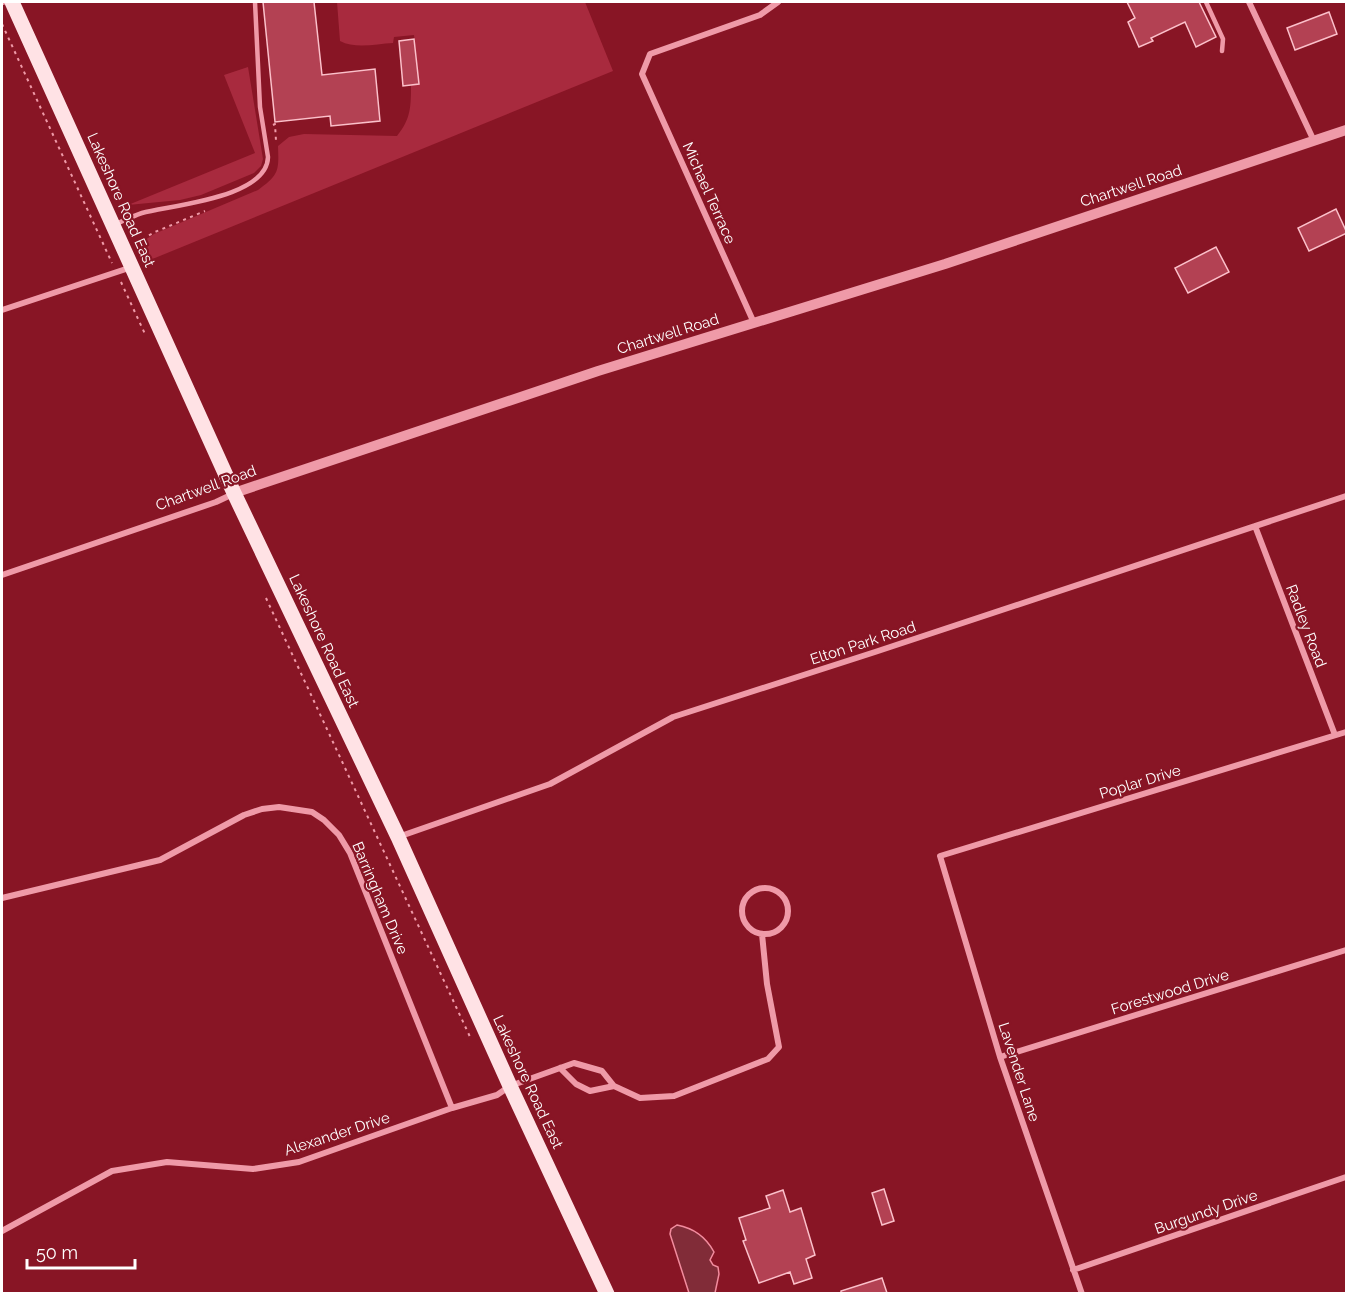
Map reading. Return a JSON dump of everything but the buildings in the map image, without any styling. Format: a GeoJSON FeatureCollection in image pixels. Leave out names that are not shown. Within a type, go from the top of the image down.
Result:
{"type":"FeatureCollection","features":[{"type":"Feature","properties":{"kind":"main road","name":"Lakeshore Road East"},"geometry":{"type":"LineString","coordinates":[[12,2],[234,493],[398,837],[603,1292]]}},
{"type":"Feature","properties":{"kind":"street","name":"Michael Terrace"},"geometry":{"type":"LineString","coordinates":[[754,323],[642,74],[650,54],[760,15],[778,2]]}},
{"type":"Feature","properties":{"kind":"street"},"geometry":{"type":"LineString","coordinates":[[1249,2],[1314,141]]}},
{"type":"Feature","properties":{"kind":"street","name":"Chartwell Road"},"geometry":{"type":"LineString","coordinates":[[2,575],[221,500],[234,493],[598,371],[945,264],[1347,130]]}},
{"type":"Feature","properties":{"kind":"street"},"geometry":{"type":"LineString","coordinates":[[2,310],[132,267]]}},
{"type":"Feature","properties":{"kind":"street","name":"Elton Park Road"},"geometry":{"type":"LineString","coordinates":[[398,837],[550,784],[673,717],[1347,496]]}},
{"type":"Feature","properties":{"kind":"street","name":"Radley Road"},"geometry":{"type":"LineString","coordinates":[[1255,526],[1335,735]]}},
{"type":"Feature","properties":{"kind":"street","name":"Poplar Drive"},"geometry":{"type":"LineString","coordinates":[[940,856],[1347,732]]}},
{"type":"Feature","properties":{"kind":"street","name":"Barringham Drive"},"geometry":{"type":"LineString","coordinates":[[2,898],[160,860],[244,815],[262,809],[279,807],[312,812],[339,835],[350,854],[452,1108]]}},
{"type":"Feature","properties":{"kind":"street","name":"Lavender Lane"},"geometry":{"type":"LineString","coordinates":[[940,856],[1000,1057],[1082,1293]]}},
{"type":"Feature","properties":{"kind":"street"},"geometry":{"type":"LineString","coordinates":[[772,888],[784,897],[789,912],[787,919],[777,931],[762,934],[749,927],[742,914],[742,906],[745,899],[756,889],[772,888]]}},
{"type":"Feature","properties":{"kind":"street"},"geometry":{"type":"LineString","coordinates":[[560,1068],[576,1084],[590,1091],[614,1086],[640,1098],[674,1096],[768,1059],[779,1047],[767,984],[762,934]]}},
{"type":"Feature","properties":{"kind":"street","name":"Forestwood Drive"},"geometry":{"type":"LineString","coordinates":[[1000,1057],[1347,950]]}},
{"type":"Feature","properties":{"kind":"street","name":"Alexander Drive"},"geometry":{"type":"LineString","coordinates":[[2,1231],[112,1171],[167,1162],[253,1169],[299,1162],[452,1108],[497,1095],[510,1086],[574,1063],[602,1071],[614,1086]]}},
{"type":"Feature","properties":{"kind":"street","name":"Burgundy Drive"},"geometry":{"type":"LineString","coordinates":[[1073,1270],[1347,1177]]}},
{"type":"Feature","properties":{"kind":"lane"},"geometry":{"type":"LineString","coordinates":[[112,225],[141,214],[210,200],[240,189],[263,172],[268,165],[260,107],[255,2]]}},
{"type":"Feature","properties":{"kind":"lane"},"geometry":{"type":"LineString","coordinates":[[1206,2],[1223,39],[1222,51]]}},
{"type":"Feature","properties":{"kind":"path"},"geometry":{"type":"LineString","coordinates":[[269,122],[272,125],[275,124],[277,147]]}},
{"type":"Feature","properties":{"kind":"path"},"geometry":{"type":"LineString","coordinates":[[124,250],[155,232],[210,209]]}},
{"type":"Feature","properties":{"kind":"path"},"geometry":{"type":"LineString","coordinates":[[266,598],[472,1041]]}},
{"type":"Feature","properties":{"kind":"shaded area"},"geometry":{"type":"Polygon","coordinates":[[[337,2],[585,2],[613,71],[150,260],[142,242],[154,234],[258,190],[270,180],[278,167],[278,146],[289,137],[304,134],[397,136],[402,130],[409,112],[411,85],[419,84],[414,35],[394,37],[393,43],[373,45],[352,45],[340,41],[337,2]]]}},
{"type":"Feature","properties":{"kind":"shaded area"},"geometry":{"type":"Polygon","coordinates":[[[248,67],[263,159],[261,166],[254,173],[201,195],[180,200],[128,205],[255,153],[224,75],[248,67]]]}},
{"type":"Feature","properties":{"kind":"shaded area"},"geometry":{"type":"Polygon","coordinates":[[[677,1225],[698,1234],[714,1252],[710,1260],[718,1267],[719,1274],[715,1293],[689,1293],[670,1234],[671,1229],[677,1225]]]}}]}
